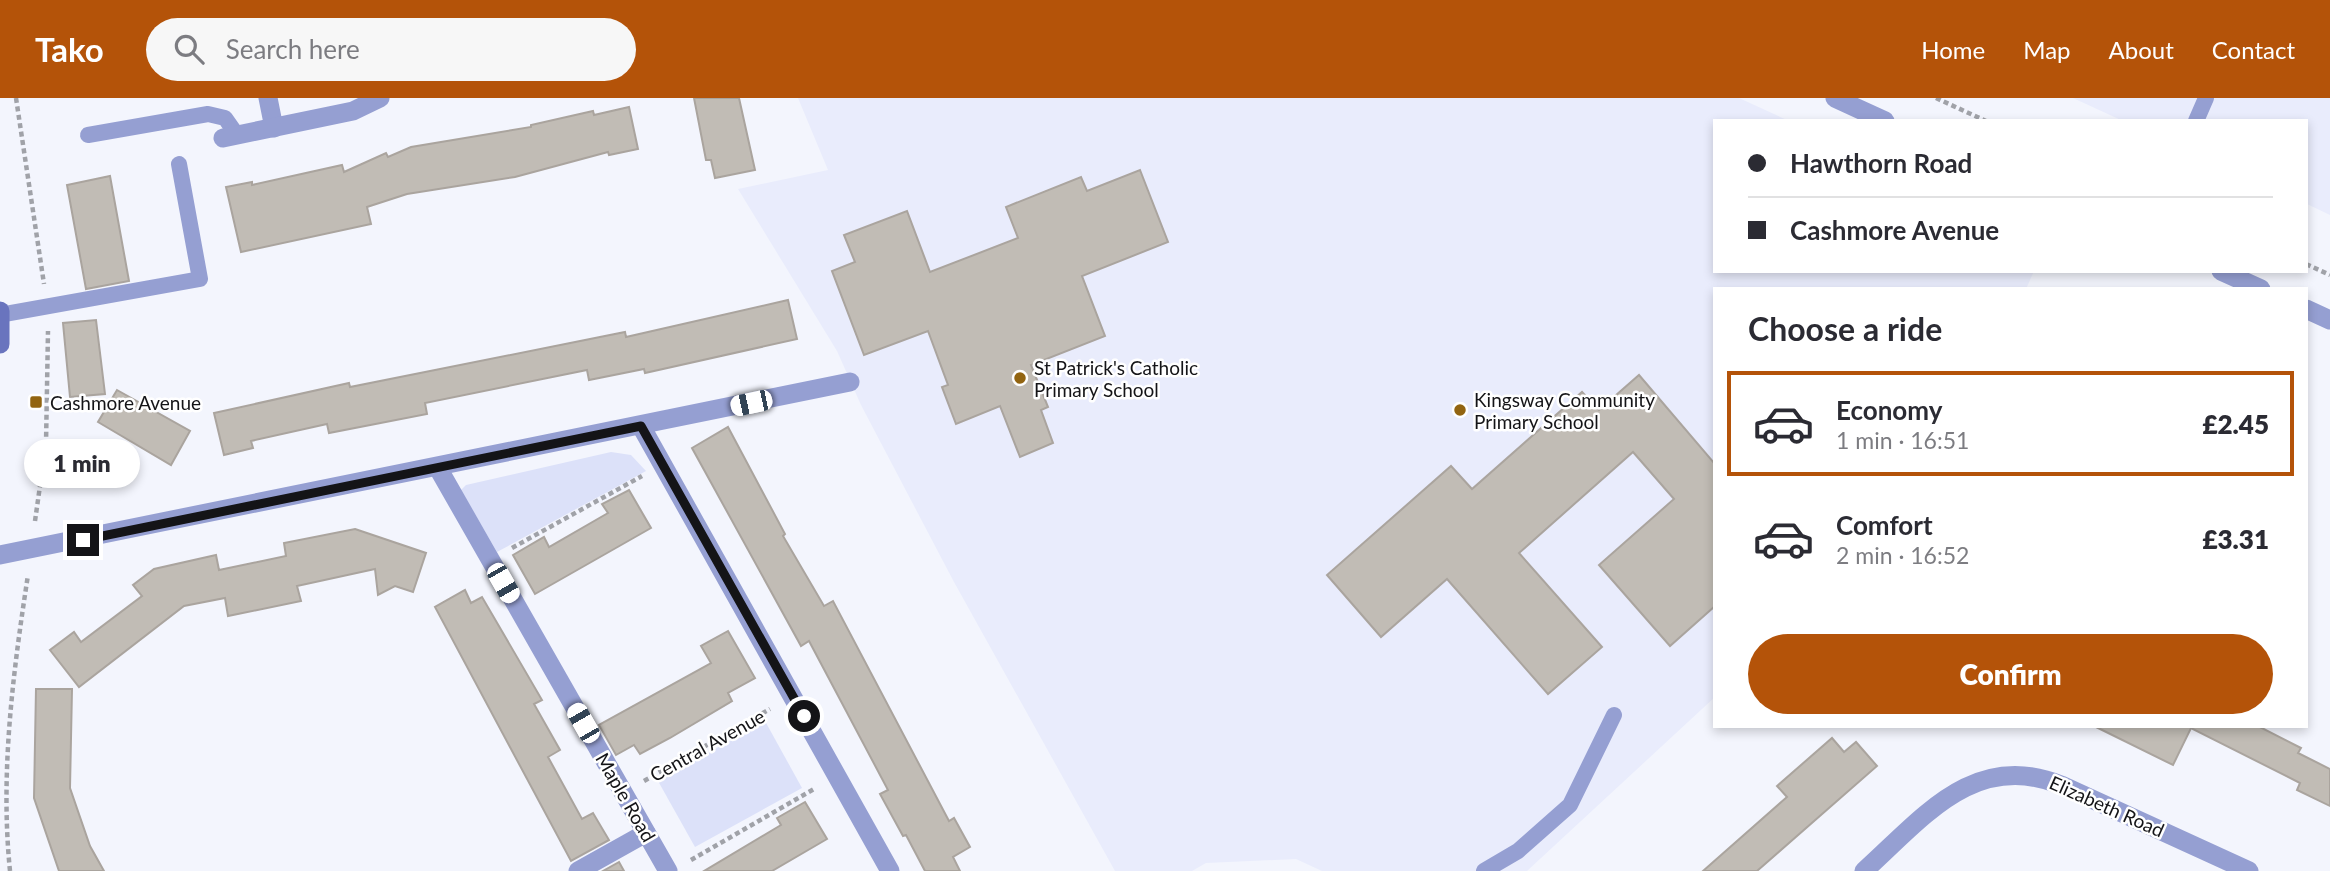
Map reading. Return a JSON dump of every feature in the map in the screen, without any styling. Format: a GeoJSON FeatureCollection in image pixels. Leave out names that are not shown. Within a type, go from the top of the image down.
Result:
{"type":"FeatureCollection","features":[{"type":"Feature","properties":{"kind":"main road"},"geometry":{"type":"LineString","coordinates":[[0,313],[0,344]]}},
{"type":"Feature","properties":{"kind":"street"},"geometry":{"type":"LineString","coordinates":[[268,98],[274,128]]}},
{"type":"Feature","properties":{"kind":"street"},"geometry":{"type":"LineString","coordinates":[[230,137],[353,111],[380,98]]}},
{"type":"Feature","properties":{"kind":"street"},"geometry":{"type":"LineString","coordinates":[[1835,98],[1881,119]]}},
{"type":"Feature","properties":{"kind":"street"},"geometry":{"type":"LineString","coordinates":[[2225,273],[2257,287]]}},
{"type":"Feature","properties":{"kind":"street"},"geometry":{"type":"LineString","coordinates":[[2308,310],[2330,320]]}},
{"type":"Feature","properties":{"kind":"street"},"geometry":{"type":"LineString","coordinates":[[0,555],[438,468],[850,382]]}},
{"type":"Feature","properties":{"kind":"street"},"geometry":{"type":"LineString","coordinates":[[641,426],[890,871]]}},
{"type":"Feature","properties":{"kind":"street","name":"Maple Road"},"geometry":{"type":"LineString","coordinates":[[438,468],[668,871]]}},
{"type":"Feature","properties":{"kind":"street","name":"Elizabeth Road"},"geometry":{"type":"LineString","coordinates":[[1864,871],[1948,796],[1992,776],[2010,773],[2042,777],[2249,871]]}},
{"type":"Feature","properties":{"kind":"street"},"geometry":{"type":"LineString","coordinates":[[578,871],[646,833]]}},
{"type":"Feature","properties":{"kind":"lane"},"geometry":{"type":"LineString","coordinates":[[2197,119],[2206,98]]}},
{"type":"Feature","properties":{"kind":"lane"},"geometry":{"type":"LineString","coordinates":[[88,135],[208,114],[225,118],[230,137]]}},
{"type":"Feature","properties":{"kind":"lane"},"geometry":{"type":"LineString","coordinates":[[0,313],[200,279],[178,164]]}},
{"type":"Feature","properties":{"kind":"lane"},"geometry":{"type":"LineString","coordinates":[[1484,871],[1518,851],[1570,805],[1614,715]]}},
{"type":"Feature","properties":{"kind":"path"},"geometry":{"type":"LineString","coordinates":[[1936,98],[1982,119]]}},
{"type":"Feature","properties":{"kind":"path"},"geometry":{"type":"LineString","coordinates":[[2308,265],[2330,275]]}},
{"type":"Feature","properties":{"kind":"path"},"geometry":{"type":"LineString","coordinates":[[500,555],[652,470]]}},
{"type":"Feature","properties":{"kind":"path"},"geometry":{"type":"LineString","coordinates":[[10,871],[3,815],[3,775],[11,669],[29,567]]}},
{"type":"Feature","properties":{"kind":"path","name":"Central Avenue"},"geometry":{"type":"LineString","coordinates":[[642,782],[771,709]]}},
{"type":"Feature","properties":{"kind":"path"},"geometry":{"type":"LineString","coordinates":[[687,862],[815,788]]}},
{"type":"Feature","properties":{"kind":"shaded area","name":"Kingsway Community Primary School"},"geometry":{"type":"Polygon","coordinates":[[[798,98],[1739,98],[1785,119],[1713,119],[1713,273],[2033,273],[2027,287],[1713,287],[1713,699],[1527,871],[1322,871],[1296,859],[1206,863],[1192,871],[1115,871],[954,582],[861,405],[837,351],[738,189],[828,170],[798,98]]]}},
{"type":"Feature","properties":{"kind":"shaded area"},"geometry":{"type":"Polygon","coordinates":[[[2073,98],[2330,98],[2330,215],[2308,204],[2308,119],[2119,119],[2073,98]]]}},
{"type":"Feature","properties":{"kind":"shaded area"},"geometry":{"type":"Polygon","coordinates":[[[611,452],[631,455],[646,471],[497,552],[461,490],[466,485],[611,452]]]}},
{"type":"Feature","properties":{"kind":"shaded area"},"geometry":{"type":"Polygon","coordinates":[[[765,721],[802,788],[695,847],[658,781],[765,721]]]}},
{"type":"Feature","properties":{"kind":"building"},"geometry":{"type":"Polygon","coordinates":[[[694,98],[739,98],[755,170],[715,178],[711,160],[706,160],[694,98]]]}},
{"type":"Feature","properties":{"kind":"building"},"geometry":{"type":"Polygon","coordinates":[[[629,107],[638,149],[609,155],[608,152],[515,177],[407,194],[367,207],[371,224],[241,252],[226,187],[252,182],[252,185],[342,165],[344,172],[386,153],[388,157],[411,147],[531,127],[593,111],[594,115],[629,107]]]}},
{"type":"Feature","properties":{"kind":"building"},"geometry":{"type":"Polygon","coordinates":[[[1140,170],[1168,242],[1082,276],[1105,336],[1031,365],[1048,407],[1041,410],[1053,443],[1020,457],[1000,406],[956,424],[942,387],[948,385],[928,331],[864,355],[832,271],[855,262],[844,235],[907,211],[930,272],[1018,238],[1006,207],[1081,177],[1087,191],[1140,170]]]}},
{"type":"Feature","properties":{"kind":"building"},"geometry":{"type":"Polygon","coordinates":[[[110,176],[129,281],[86,289],[67,185],[110,176]]]}},
{"type":"Feature","properties":{"kind":"building"},"geometry":{"type":"Polygon","coordinates":[[[788,300],[797,339],[645,373],[644,369],[589,380],[587,370],[425,403],[427,414],[329,433],[327,424],[251,441],[253,448],[224,455],[214,413],[349,383],[350,387],[625,332],[626,337],[788,300]]]}},
{"type":"Feature","properties":{"kind":"building"},"geometry":{"type":"Polygon","coordinates":[[[96,320],[105,394],[70,397],[63,323],[96,320]]]}},
{"type":"Feature","properties":{"kind":"building"},"geometry":{"type":"Polygon","coordinates":[[[1639,375],[1713,462],[1713,608],[1670,646],[1599,565],[1674,499],[1633,452],[1519,553],[1602,647],[1548,694],[1447,579],[1381,637],[1327,575],[1451,466],[1472,489],[1582,392],[1599,410],[1639,375]]]}},
{"type":"Feature","properties":{"kind":"building"},"geometry":{"type":"Polygon","coordinates":[[[117,390],[190,431],[171,465],[98,422],[117,390]]]}},
{"type":"Feature","properties":{"kind":"building"},"geometry":{"type":"Polygon","coordinates":[[[728,427],[785,534],[783,536],[824,606],[833,601],[949,821],[954,818],[970,847],[953,857],[960,871],[925,871],[880,794],[888,790],[809,641],[801,646],[692,448],[728,427]]]}},
{"type":"Feature","properties":{"kind":"building"},"geometry":{"type":"Polygon","coordinates":[[[629,490],[651,528],[535,594],[513,555],[544,537],[549,547],[608,513],[602,504],[629,490]]]}},
{"type":"Feature","properties":{"kind":"building"},"geometry":{"type":"Polygon","coordinates":[[[355,529],[426,553],[413,592],[395,586],[378,595],[375,569],[297,586],[301,601],[228,616],[225,598],[184,606],[79,687],[50,650],[74,632],[81,642],[142,596],[133,585],[154,569],[216,555],[219,570],[286,556],[284,543],[355,529]]]}},
{"type":"Feature","properties":{"kind":"building"},"geometry":{"type":"Polygon","coordinates":[[[465,590],[471,603],[482,597],[542,700],[534,704],[560,750],[548,757],[582,819],[593,813],[609,840],[571,861],[435,607],[465,590]]]}},
{"type":"Feature","properties":{"kind":"building"},"geometry":{"type":"Polygon","coordinates":[[[728,631],[755,678],[728,693],[732,701],[670,738],[640,754],[634,745],[616,755],[599,725],[711,663],[701,646],[728,631]]]}},
{"type":"Feature","properties":{"kind":"building"},"geometry":{"type":"Polygon","coordinates":[[[36,689],[72,689],[70,788],[90,846],[104,871],[59,871],[34,798],[36,689]]]}},
{"type":"Feature","properties":{"kind":"building"},"geometry":{"type":"Polygon","coordinates":[[[2098,728],[2191,728],[2173,765],[2098,728]]]}},
{"type":"Feature","properties":{"kind":"building"},"geometry":{"type":"Polygon","coordinates":[[[2191,728],[2262,728],[2301,748],[2298,753],[2330,769],[2330,806],[2297,790],[2300,783],[2191,728]]]}},
{"type":"Feature","properties":{"kind":"building"},"geometry":{"type":"Polygon","coordinates":[[[1832,738],[1844,752],[1856,742],[1877,766],[1757,871],[1703,871],[1787,797],[1777,786],[1832,738]]]}},
{"type":"Feature","properties":{"kind":"building"},"geometry":{"type":"Polygon","coordinates":[[[805,802],[827,839],[772,871],[704,871],[781,825],[777,818],[805,802]]]}},
{"type":"Feature","properties":{"kind":"building"},"geometry":{"type":"Polygon","coordinates":[[[619,862],[624,871],[603,871],[619,862]]]}},
{"type":"Feature","properties":{"kind":"place","name":"St Patrick's Catholic Primary School"},"geometry":{"type":"Point","coordinates":[1020,378]}},
{"type":"Feature","properties":{"kind":"place","name":"Cashmore Avenue"},"geometry":{"type":"Point","coordinates":[36,402]}},
{"type":"Feature","properties":{"kind":"place","name":"Kingsway Community Primary School"},"geometry":{"type":"Point","coordinates":[1460,410]}},
{"type":"Feature","properties":{"kind":"route"},"geometry":{"type":"LineString","coordinates":[[83,540],[641,426],[804,716]]}}]}
